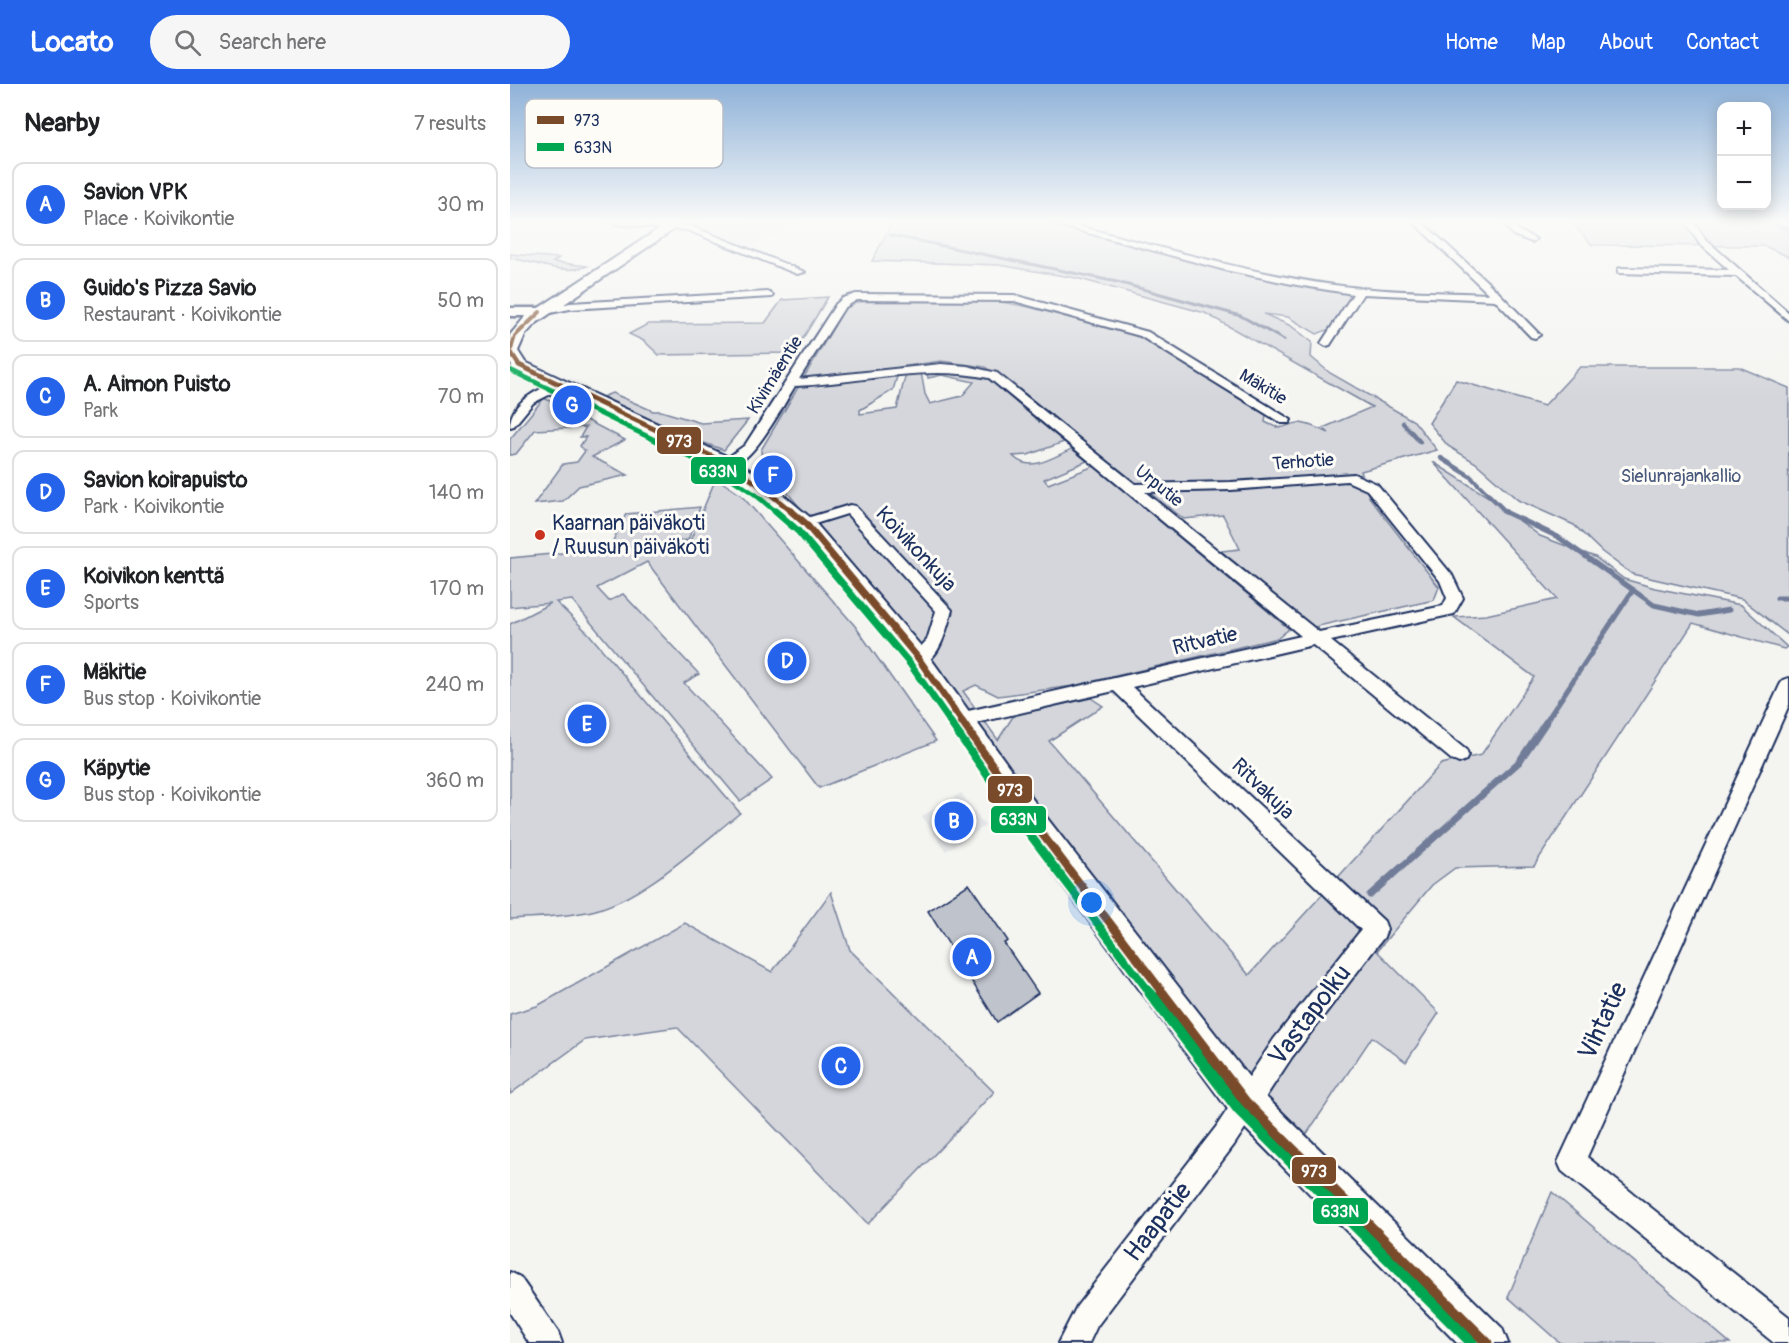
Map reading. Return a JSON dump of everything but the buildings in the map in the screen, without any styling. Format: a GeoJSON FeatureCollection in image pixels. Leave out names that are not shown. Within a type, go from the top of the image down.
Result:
{"type":"FeatureCollection","features":[{"type":"Feature","properties":{"kind":"main road"},"geometry":{"type":"LineString","coordinates":[[590,280],[540,312],[515,336],[510,351],[519,365],[728,464],[762,487],[805,523],[918,658],[959,720],[1026,813],[1246,1104],[1487,1343]]}},
{"type":"Feature","properties":{"kind":"street"},"geometry":{"type":"LineString","coordinates":[[1291,280],[1360,291],[1498,297]]}},
{"type":"Feature","properties":{"kind":"street"},"geometry":{"type":"LineString","coordinates":[[1479,280],[1535,335]]}},
{"type":"Feature","properties":{"kind":"street"},"geometry":{"type":"LineString","coordinates":[[1747,280],[1789,318]]}},
{"type":"Feature","properties":{"kind":"street"},"geometry":{"type":"LineString","coordinates":[[1326,343],[1360,291]]}},
{"type":"Feature","properties":{"kind":"street"},"geometry":{"type":"LineString","coordinates":[[510,312],[540,312],[570,306],[768,295]]}},
{"type":"Feature","properties":{"kind":"street","name":"Mäkitie"},"geometry":{"type":"LineString","coordinates":[[847,300],[865,297],[994,297],[1036,303],[1144,334],[1285,420]]}},
{"type":"Feature","properties":{"kind":"street","name":"Kivimäentie"},"geometry":{"type":"LineString","coordinates":[[728,464],[750,448],[840,306],[847,300]]}},
{"type":"Feature","properties":{"kind":"street","name":"Urputie"},"geometry":{"type":"LineString","coordinates":[[791,383],[823,383],[927,366],[958,367],[993,375],[1459,755]]}},
{"type":"Feature","properties":{"kind":"street"},"geometry":{"type":"LineString","coordinates":[[511,422],[529,400],[561,385]]}},
{"type":"Feature","properties":{"kind":"street","name":"Terhotie"},"geometry":{"type":"LineString","coordinates":[[1131,489],[1231,486],[1349,477],[1372,487],[1447,579],[1455,598]]}},
{"type":"Feature","properties":{"kind":"street","name":"Koivikonkuja"},"geometry":{"type":"LineString","coordinates":[[805,523],[850,509],[944,610],[935,643],[918,658]]}},
{"type":"Feature","properties":{"kind":"street","name":"Ritvatie"},"geometry":{"type":"LineString","coordinates":[[959,720],[1313,638],[1448,610],[1455,598]]}},
{"type":"Feature","properties":{"kind":"street","name":"Ritvakuja"},"geometry":{"type":"LineString","coordinates":[[1118,684],[1376,929]]}},
{"type":"Feature","properties":{"kind":"street","name":"Vihtatie"},"geometry":{"type":"LineString","coordinates":[[1789,685],[1570,1162],[1789,1336]]}},
{"type":"Feature","properties":{"kind":"street","name":"Vastapolku"},"geometry":{"type":"LineString","coordinates":[[1246,1104],[1283,1048],[1376,929]]}},
{"type":"Feature","properties":{"kind":"street","name":"Haapatie"},"geometry":{"type":"LineString","coordinates":[[1073,1343],[1087,1316],[1225,1136],[1246,1104]]}},
{"type":"Feature","properties":{"kind":"street"},"geometry":{"type":"LineString","coordinates":[[510,1287],[546,1343]]}},
{"type":"Feature","properties":{"kind":"shaded area"},"geometry":{"type":"Polygon","coordinates":[[[961,793],[985,826],[946,851],[922,816],[961,793]]]}},
{"type":"Feature","properties":{"kind":"green space"},"geometry":{"type":"Polygon","coordinates":[[[1082,280],[1278,280],[1353,294],[1332,328],[1317,334],[1288,317],[1264,314],[1291,326],[1312,342],[1311,357],[1330,373],[1414,421],[1437,450],[1361,471],[1369,497],[1439,587],[1434,600],[1314,627],[1221,551],[1240,549],[1223,515],[1184,519],[985,367],[941,361],[900,367],[893,390],[860,410],[860,414],[897,409],[906,373],[921,372],[925,394],[930,404],[962,396],[974,382],[942,375],[928,378],[927,371],[988,379],[1064,442],[1028,455],[1013,456],[1027,464],[1034,464],[1072,449],[1087,461],[1044,479],[1048,484],[1094,466],[1289,629],[1278,638],[1073,686],[998,696],[976,685],[963,691],[998,740],[1014,715],[1091,698],[1103,706],[1049,741],[1249,975],[1441,764],[1481,755],[1534,677],[1454,617],[1486,615],[1557,599],[1433,462],[1487,496],[1540,536],[1595,557],[1624,579],[1655,588],[1741,605],[1787,647],[1784,649],[1693,623],[1534,866],[1455,868],[1432,885],[1377,951],[1439,1013],[1406,1062],[1372,1037],[1304,1138],[1261,1104],[957,696],[762,462],[761,450],[846,306],[867,299],[989,300],[1029,307],[1140,337],[1266,415],[1265,422],[1277,427],[1303,423],[1329,433],[1323,428],[1372,407],[1205,313],[1082,280]]]}},
{"type":"Feature","properties":{"kind":"green space"},"geometry":{"type":"Polygon","coordinates":[[[828,297],[794,353],[659,355],[644,341],[629,334],[648,324],[765,323],[782,300],[828,297]]]}},
{"type":"Feature","properties":{"kind":"green space","name":"Sielunrajankallio"},"geometry":{"type":"Polygon","coordinates":[[[1580,367],[1739,367],[1789,388],[1788,635],[1742,599],[1632,574],[1602,552],[1574,525],[1518,500],[1476,463],[1448,446],[1429,423],[1456,380],[1544,406],[1580,367]]]}},
{"type":"Feature","properties":{"kind":"green space"},"geometry":{"type":"Polygon","coordinates":[[[612,393],[653,411],[661,411],[701,423],[748,420],[724,450],[693,439],[602,397],[612,393]]]}},
{"type":"Feature","properties":{"kind":"green space"},"geometry":{"type":"Polygon","coordinates":[[[544,398],[625,440],[592,457],[628,475],[579,486],[563,501],[534,504],[563,464],[577,462],[585,451],[580,446],[586,437],[580,437],[586,427],[535,430],[516,454],[510,455],[510,439],[544,398]]]}},
{"type":"Feature","properties":{"kind":"green space"},"geometry":{"type":"Polygon","coordinates":[[[716,478],[741,495],[855,626],[936,741],[819,788],[647,562],[597,588],[609,601],[623,594],[699,674],[684,683],[772,779],[740,801],[572,600],[556,602],[589,634],[740,813],[670,870],[611,905],[572,914],[510,919],[510,624],[551,603],[510,607],[510,558],[690,541],[716,478]]]}},
{"type":"Feature","properties":{"kind":"green space"},"geometry":{"type":"Polygon","coordinates":[[[700,507],[688,540],[610,547],[626,514],[700,507]]]}},
{"type":"Feature","properties":{"kind":"green space"},"geometry":{"type":"Polygon","coordinates":[[[831,892],[850,950],[994,1092],[868,1224],[677,1027],[585,1040],[510,1094],[510,1014],[537,1006],[685,923],[772,972],[831,892]]]}},
{"type":"Feature","properties":{"kind":"green space"},"geometry":{"type":"Polygon","coordinates":[[[1552,1192],[1730,1343],[1560,1343],[1508,1297],[1552,1192]]]}},
{"type":"Feature","properties":{"kind":"waterway"},"geometry":{"type":"LineString","coordinates":[[1106,280],[1241,316],[1284,340]]}},
{"type":"Feature","properties":{"kind":"waterway"},"geometry":{"type":"LineString","coordinates":[[1403,423],[1420,442]]}},
{"type":"Feature","properties":{"kind":"waterway"},"geometry":{"type":"LineString","coordinates":[[1441,458],[1470,476],[1506,512]]}},
{"type":"Feature","properties":{"kind":"waterway"},"geometry":{"type":"LineString","coordinates":[[1503,511],[1558,537],[1633,590]]}},
{"type":"Feature","properties":{"kind":"waterway"},"geometry":{"type":"LineString","coordinates":[[1545,723],[1633,590]]}},
{"type":"Feature","properties":{"kind":"waterway"},"geometry":{"type":"LineString","coordinates":[[1633,590],[1654,605],[1699,615],[1729,610]]}},
{"type":"Feature","properties":{"kind":"waterway"},"geometry":{"type":"LineString","coordinates":[[1777,598],[1789,598]]}},
{"type":"Feature","properties":{"kind":"waterway"},"geometry":{"type":"LineString","coordinates":[[1370,895],[1519,762],[1546,722]]}},
{"type":"Feature","properties":{"kind":"transit line","name":"973"},"geometry":{"type":"LineString","coordinates":[[540,312],[515,336],[510,351],[519,365],[728,464],[762,487],[805,523],[918,658],[1026,813],[1246,1103],[1487,1343]]}},
{"type":"Feature","properties":{"kind":"transit line","name":"633N"},"geometry":{"type":"LineString","coordinates":[[510,370],[723,473],[756,495],[798,531],[910,664],[1018,819],[1238,1109],[1472,1343]]}},
{"type":"Feature","properties":{"kind":"place","name":"Käpytie"},"geometry":{"type":"Point","coordinates":[572,405]}},
{"type":"Feature","properties":{"kind":"place","name":"Mäkitie"},"geometry":{"type":"Point","coordinates":[773,475]}},
{"type":"Feature","properties":{"kind":"place","name":"Kaarnan päiväkoti / Ruusun päiväkoti"},"geometry":{"type":"Point","coordinates":[540,535]}},
{"type":"Feature","properties":{"kind":"place","name":"Savion koirapuisto"},"geometry":{"type":"Point","coordinates":[787,661]}},
{"type":"Feature","properties":{"kind":"place","name":"Koivikon kenttä"},"geometry":{"type":"Point","coordinates":[587,724]}},
{"type":"Feature","properties":{"kind":"place","name":"Guido's Pizza Savio"},"geometry":{"type":"Point","coordinates":[954,821]}},
{"type":"Feature","properties":{"kind":"place","name":"Savion VPK"},"geometry":{"type":"Point","coordinates":[972,957]}},
{"type":"Feature","properties":{"kind":"place","name":"A. Aimon Puisto"},"geometry":{"type":"Point","coordinates":[841,1066]}}]}
